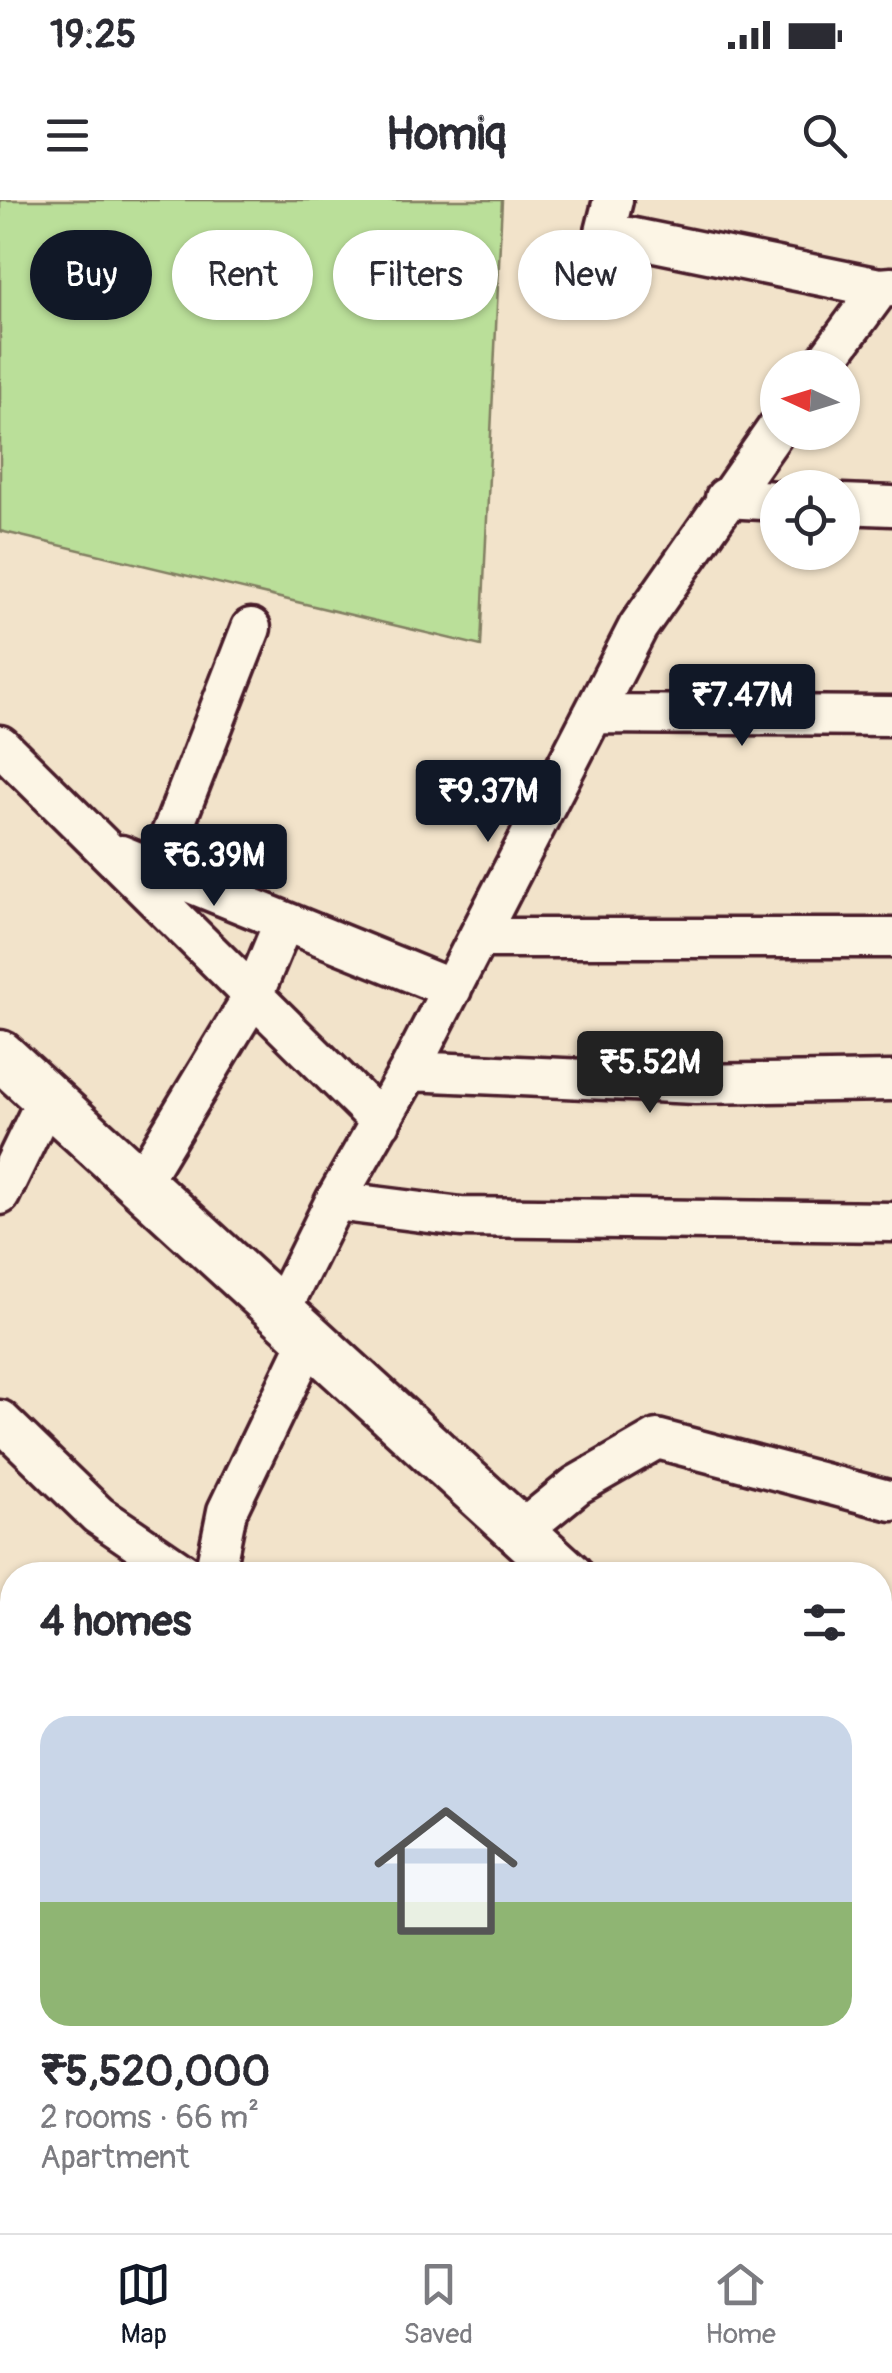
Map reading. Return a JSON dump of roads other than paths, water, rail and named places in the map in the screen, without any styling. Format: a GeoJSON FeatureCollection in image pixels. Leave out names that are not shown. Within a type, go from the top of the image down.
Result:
{"type":"FeatureCollection","features":[{"type":"Feature","properties":{"kind":"main road"},"geometry":{"type":"LineString","coordinates":[[0,1055],[553,1562]]}},
{"type":"Feature","properties":{"kind":"street"},"geometry":{"type":"LineString","coordinates":[[613,200],[605,232],[886,288],[836,350]]}},
{"type":"Feature","properties":{"kind":"street"},"geometry":{"type":"LineString","coordinates":[[217,1562],[227,1511],[336,1201],[409,1071],[638,627],[761,450]]}},
{"type":"Feature","properties":{"kind":"street"},"geometry":{"type":"LineString","coordinates":[[725,498],[760,499]]}},
{"type":"Feature","properties":{"kind":"street"},"geometry":{"type":"LineString","coordinates":[[860,505],[892,506]]}},
{"type":"Feature","properties":{"kind":"street"},"geometry":{"type":"LineString","coordinates":[[157,870],[251,628]]}},
{"type":"Feature","properties":{"kind":"street"},"geometry":{"type":"LineString","coordinates":[[594,714],[892,716]]}},
{"type":"Feature","properties":{"kind":"street"},"geometry":{"type":"LineString","coordinates":[[0,745],[381,1122]]}},
{"type":"Feature","properties":{"kind":"street"},"geometry":{"type":"LineString","coordinates":[[105,848],[452,989]]}},
{"type":"Feature","properties":{"kind":"street"},"geometry":{"type":"LineString","coordinates":[[140,1183],[253,996],[284,921]]}},
{"type":"Feature","properties":{"kind":"street"},"geometry":{"type":"LineString","coordinates":[[478,938],[892,938]]}},
{"type":"Feature","properties":{"kind":"street"},"geometry":{"type":"LineString","coordinates":[[409,1071],[696,1084],[892,1081]]}},
{"type":"Feature","properties":{"kind":"street"},"geometry":{"type":"LineString","coordinates":[[0,1195],[47,1098]]}},
{"type":"Feature","properties":{"kind":"street"},"geometry":{"type":"LineString","coordinates":[[336,1201],[462,1217],[892,1222]]}},
{"type":"Feature","properties":{"kind":"street"},"geometry":{"type":"LineString","coordinates":[[0,1420],[98,1515],[167,1562]]}},
{"type":"Feature","properties":{"kind":"street"},"geometry":{"type":"LineString","coordinates":[[520,1532],[576,1485],[657,1439],[892,1502]]}}]}
